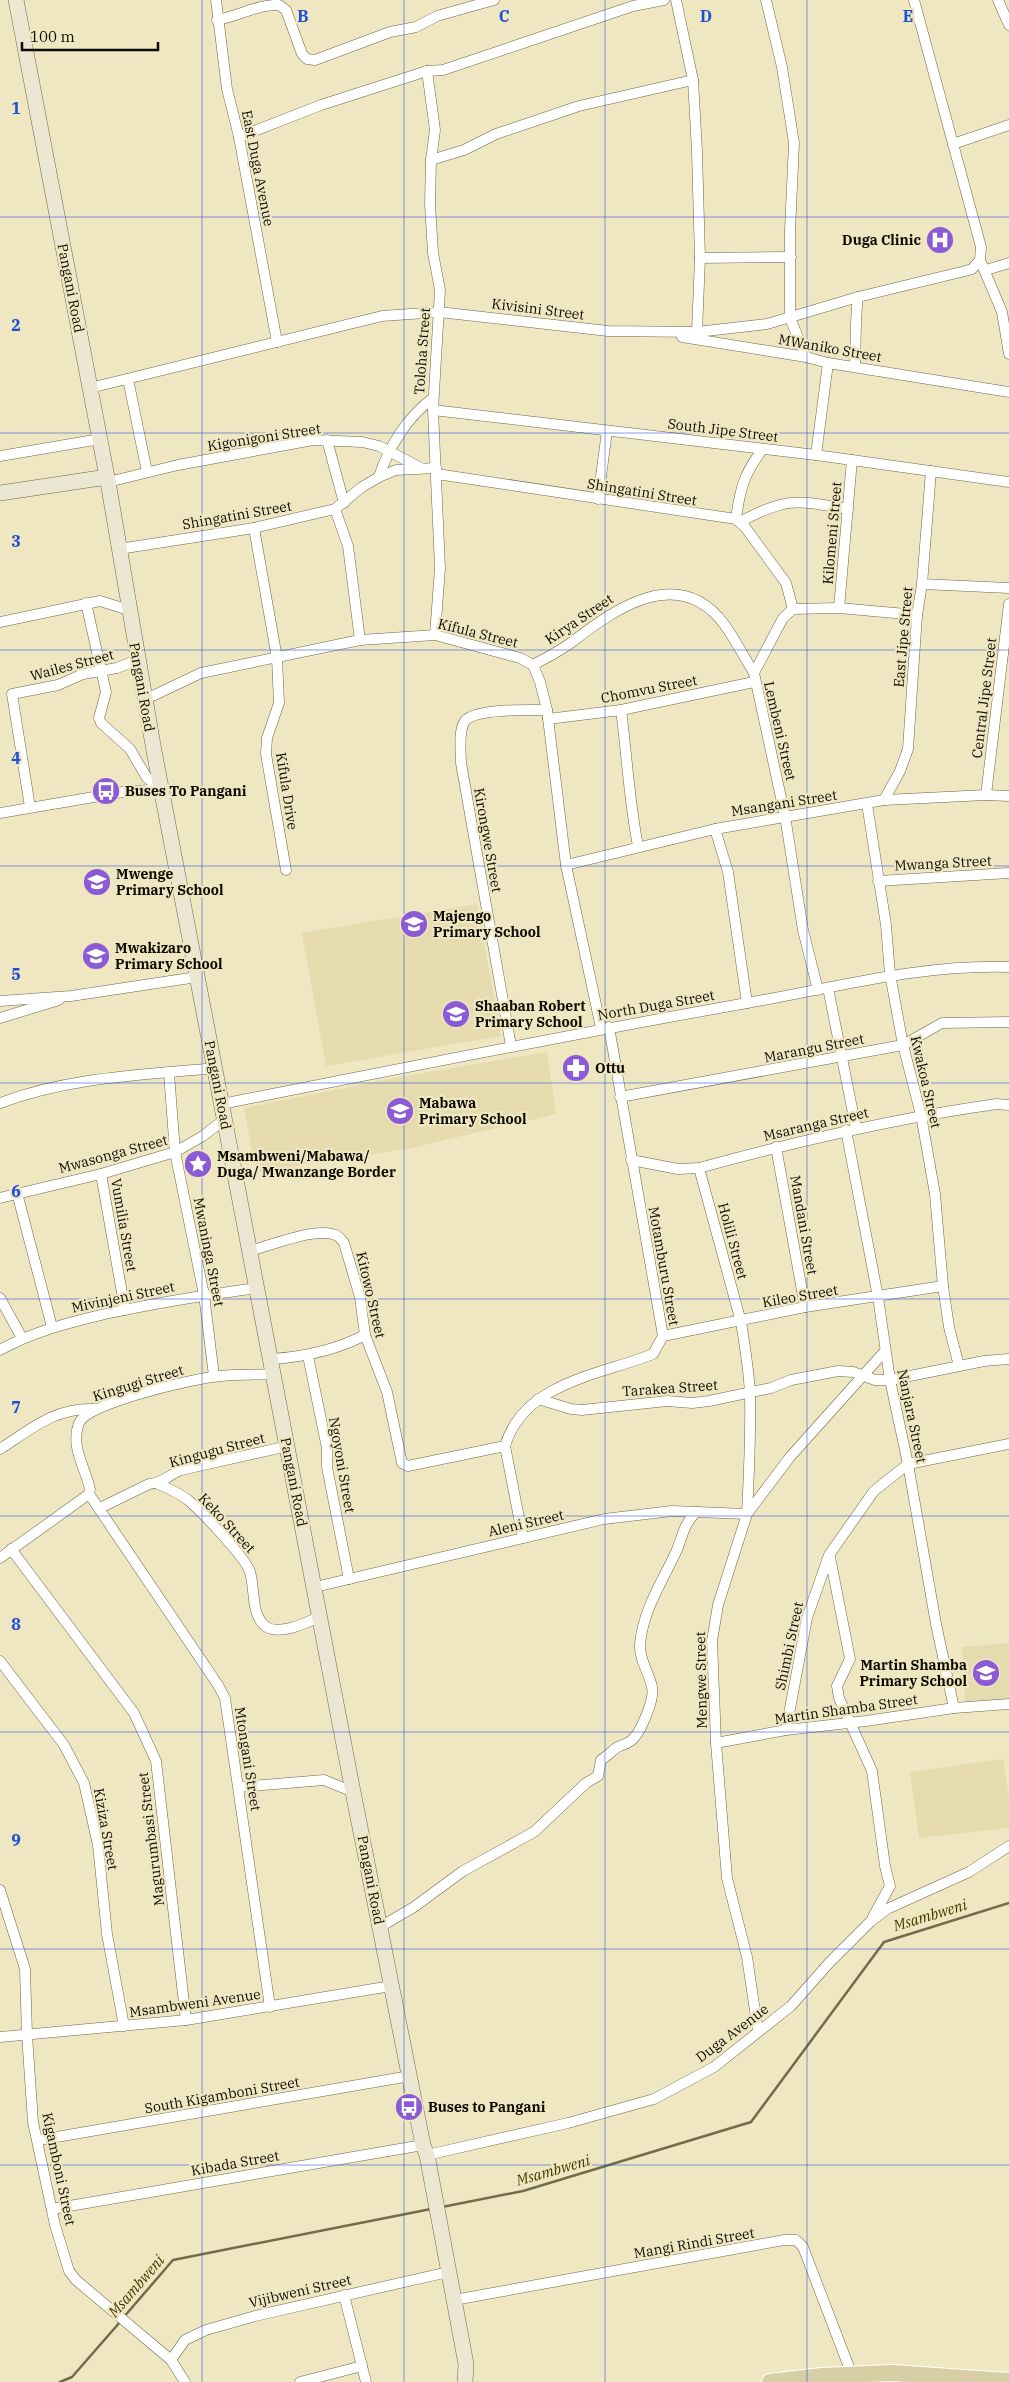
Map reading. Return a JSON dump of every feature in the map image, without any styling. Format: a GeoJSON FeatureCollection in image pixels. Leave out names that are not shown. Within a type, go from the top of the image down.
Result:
{"type":"FeatureCollection","features":[{"type":"Feature","properties":{"kind":"main road","name":"Pangani Road"},"geometry":{"type":"LineString","coordinates":[[16,0],[100,439],[144,700],[216,1068],[353,1792],[466,2364]]}},
{"type":"Feature","properties":{"kind":"main road"},"geometry":{"type":"LineString","coordinates":[[0,493],[107,480]]}},
{"type":"Feature","properties":{"kind":"main road"},"geometry":{"type":"LineString","coordinates":[[465,2382],[466,2364]]}},
{"type":"Feature","properties":{"kind":"main road"},"geometry":{"type":"LineString","coordinates":[[466,2364],[477,2382]]}},
{"type":"Feature","properties":{"kind":"main road"},"geometry":{"type":"LineString","coordinates":[[770,2382],[852,2375],[882,2378],[1009,2381]]}},
{"type":"Feature","properties":{"kind":"street","name":"East Duga Avenue"},"geometry":{"type":"LineString","coordinates":[[216,0],[227,90],[240,136],[277,342]]}},
{"type":"Feature","properties":{"kind":"street"},"geometry":{"type":"LineString","coordinates":[[217,20],[240,16],[255,8],[279,4],[286,10],[302,54],[307,59],[315,60],[390,32],[426,23],[437,16],[494,0]]}},
{"type":"Feature","properties":{"kind":"street"},"geometry":{"type":"LineString","coordinates":[[240,136],[321,105],[427,71],[443,70],[632,3],[664,0]]}},
{"type":"Feature","properties":{"kind":"street"},"geometry":{"type":"LineString","coordinates":[[676,0],[693,80],[700,258],[697,332]]}},
{"type":"Feature","properties":{"kind":"street"},"geometry":{"type":"LineString","coordinates":[[766,0],[782,67],[794,143],[790,318],[806,357]]}},
{"type":"Feature","properties":{"kind":"street"},"geometry":{"type":"LineString","coordinates":[[914,0],[981,247],[980,260],[986,270],[1002,312],[1009,354]]}},
{"type":"Feature","properties":{"kind":"street"},"geometry":{"type":"LineString","coordinates":[[998,0],[1009,25]]}},
{"type":"Feature","properties":{"kind":"street","name":"Toloha Street"},"geometry":{"type":"LineString","coordinates":[[427,71],[435,130],[431,160],[433,253],[440,290],[433,398],[440,568],[435,635]]}},
{"type":"Feature","properties":{"kind":"street"},"geometry":{"type":"LineString","coordinates":[[431,160],[464,150],[496,134],[579,106],[693,80]]}},
{"type":"Feature","properties":{"kind":"street"},"geometry":{"type":"LineString","coordinates":[[953,144],[1009,125]]}},
{"type":"Feature","properties":{"kind":"street"},"geometry":{"type":"LineString","coordinates":[[700,258],[791,257]]}},
{"type":"Feature","properties":{"kind":"street","name":"Kivisini Street"},"geometry":{"type":"LineString","coordinates":[[90,388],[382,316],[439,312],[564,328],[646,333],[697,332],[767,324],[858,297],[972,269],[980,260]]}},
{"type":"Feature","properties":{"kind":"street"},"geometry":{"type":"LineString","coordinates":[[986,270],[1009,262]]}},
{"type":"Feature","properties":{"kind":"street"},"geometry":{"type":"LineString","coordinates":[[854,367],[857,332],[855,322],[858,297]]}},
{"type":"Feature","properties":{"kind":"street","name":"MWaniko Street"},"geometry":{"type":"LineString","coordinates":[[646,333],[717,341],[806,357],[828,363],[1009,392]]}},
{"type":"Feature","properties":{"kind":"street"},"geometry":{"type":"LineString","coordinates":[[816,455],[828,363]]}},
{"type":"Feature","properties":{"kind":"street"},"geometry":{"type":"LineString","coordinates":[[128,379],[147,472]]}},
{"type":"Feature","properties":{"kind":"street"},"geometry":{"type":"LineString","coordinates":[[378,477],[390,450],[420,406],[433,398]]}},
{"type":"Feature","properties":{"kind":"street","name":"South Jipe Street"},"geometry":{"type":"LineString","coordinates":[[433,410],[816,455],[1009,482]]}},
{"type":"Feature","properties":{"kind":"street"},"geometry":{"type":"LineString","coordinates":[[598,499],[607,431]]}},
{"type":"Feature","properties":{"kind":"street"},"geometry":{"type":"LineString","coordinates":[[0,456],[100,439]]}},
{"type":"Feature","properties":{"kind":"street","name":"Kigonigoni Street"},"geometry":{"type":"LineString","coordinates":[[107,480],[252,450],[313,440],[362,442],[390,450],[421,468]]}},
{"type":"Feature","properties":{"kind":"street"},"geometry":{"type":"LineString","coordinates":[[327,440],[348,546],[360,640]]}},
{"type":"Feature","properties":{"kind":"street"},"geometry":{"type":"LineString","coordinates":[[763,449],[750,465],[741,486],[738,521],[786,583],[794,609],[839,608],[917,615]]}},
{"type":"Feature","properties":{"kind":"street","name":"Kilomeni Street"},"geometry":{"type":"LineString","coordinates":[[839,608],[852,460]]}},
{"type":"Feature","properties":{"kind":"street","name":"Shingatini Street"},"geometry":{"type":"LineString","coordinates":[[119,550],[254,528],[340,506],[362,487],[378,477],[396,470],[421,468],[738,521]]}},
{"type":"Feature","properties":{"kind":"street","name":"East Jipe Street"},"geometry":{"type":"LineString","coordinates":[[884,800],[900,772],[908,749],[917,615],[922,584],[931,471]]}},
{"type":"Feature","properties":{"kind":"street"},"geometry":{"type":"LineString","coordinates":[[738,521],[764,509],[787,502],[808,502],[848,509]]}},
{"type":"Feature","properties":{"kind":"street","name":"Kifula Drive"},"geometry":{"type":"LineString","coordinates":[[254,528],[277,658],[279,703],[267,738],[266,754],[286,870]]}},
{"type":"Feature","properties":{"kind":"street"},"geometry":{"type":"LineString","coordinates":[[922,584],[1009,588]]}},
{"type":"Feature","properties":{"kind":"street","name":"Kirya Street"},"geometry":{"type":"LineString","coordinates":[[533,666],[624,605],[656,594],[684,596],[704,606],[724,624],[754,678]]}},
{"type":"Feature","properties":{"kind":"street"},"geometry":{"type":"LineString","coordinates":[[0,622],[100,601],[129,610]]}},
{"type":"Feature","properties":{"kind":"street"},"geometry":{"type":"LineString","coordinates":[[86,603],[106,692],[99,718],[101,724],[130,748],[147,778],[161,788]]}},
{"type":"Feature","properties":{"kind":"street","name":"Central Jipe Street"},"geometry":{"type":"LineString","coordinates":[[986,795],[1009,604]]}},
{"type":"Feature","properties":{"kind":"street","name":"Lembeni Street"},"geometry":{"type":"LineString","coordinates":[[794,609],[783,618],[754,678],[785,816],[804,930],[842,1057]]}},
{"type":"Feature","properties":{"kind":"street","name":"Kifula Street"},"geometry":{"type":"LineString","coordinates":[[144,700],[201,673],[360,640],[435,635],[520,658],[533,666]]}},
{"type":"Feature","properties":{"kind":"street","name":"Wailes Street"},"geometry":{"type":"LineString","coordinates":[[30,807],[12,694],[58,686],[83,674],[117,668],[138,660]]}},
{"type":"Feature","properties":{"kind":"street"},"geometry":{"type":"LineString","coordinates":[[533,666],[540,682],[547,714],[566,865],[605,1028]]}},
{"type":"Feature","properties":{"kind":"street","name":"Chomvu Street"},"geometry":{"type":"LineString","coordinates":[[547,714],[621,710],[754,678]]}},
{"type":"Feature","properties":{"kind":"street"},"geometry":{"type":"LineString","coordinates":[[621,710],[632,792],[631,807],[638,846]]}},
{"type":"Feature","properties":{"kind":"street","name":"Kirongwe Street"},"geometry":{"type":"LineString","coordinates":[[511,1046],[461,763],[463,725],[466,719],[472,716],[494,711],[547,714]]}},
{"type":"Feature","properties":{"kind":"street"},"geometry":{"type":"LineString","coordinates":[[0,813],[161,788]]}},
{"type":"Feature","properties":{"kind":"street","name":"Msangani Street"},"geometry":{"type":"LineString","coordinates":[[566,865],[715,828],[884,800],[986,795],[1009,796]]}},
{"type":"Feature","properties":{"kind":"street","name":"Kwakoa Street"},"geometry":{"type":"LineString","coordinates":[[867,804],[886,925],[890,974],[903,1045],[921,1115],[935,1194],[943,1286],[949,1327],[959,1366]]}},
{"type":"Feature","properties":{"kind":"street"},"geometry":{"type":"LineString","coordinates":[[715,828],[728,872],[747,1003]]}},
{"type":"Feature","properties":{"kind":"street","name":"Mwanga Street"},"geometry":{"type":"LineString","coordinates":[[878,881],[1009,873]]}},
{"type":"Feature","properties":{"kind":"street","name":"North Duga Street"},"geometry":{"type":"LineString","coordinates":[[223,1111],[511,1046],[823,989],[890,974],[973,966],[1009,967]]}},
{"type":"Feature","properties":{"kind":"street"},"geometry":{"type":"LineString","coordinates":[[0,1001],[71,996],[197,977]]}},
{"type":"Feature","properties":{"kind":"street"},"geometry":{"type":"LineString","coordinates":[[0,1018],[71,996]]}},
{"type":"Feature","properties":{"kind":"street","name":"Marangu Street"},"geometry":{"type":"LineString","coordinates":[[620,1097],[903,1045],[942,1023],[1009,1022]]}},
{"type":"Feature","properties":{"kind":"street","name":"Motamburu Street"},"geometry":{"type":"LineString","coordinates":[[505,1446],[521,1417],[538,1400],[568,1382],[653,1354],[663,1336],[620,1097],[605,1028]]}},
{"type":"Feature","properties":{"kind":"street","name":"Nanjara Street"},"geometry":{"type":"LineString","coordinates":[[842,1057],[885,1352],[908,1464],[936,1624],[954,1708]]}},
{"type":"Feature","properties":{"kind":"street"},"geometry":{"type":"LineString","coordinates":[[0,1103],[75,1083],[119,1076],[216,1068]]}},
{"type":"Feature","properties":{"kind":"street","name":"Mwaninga Street"},"geometry":{"type":"LineString","coordinates":[[169,1073],[175,1152],[204,1295],[214,1376]]}},
{"type":"Feature","properties":{"kind":"street","name":"Msaranga Street"},"geometry":{"type":"LineString","coordinates":[[631,1160],[678,1169],[699,1168],[851,1129],[921,1115],[997,1104],[1009,1105]]}},
{"type":"Feature","properties":{"kind":"street","name":"Mwasonga Street"},"geometry":{"type":"LineString","coordinates":[[0,1198],[101,1174],[175,1152],[203,1136],[223,1111]]}},
{"type":"Feature","properties":{"kind":"street","name":"Mandani Street"},"geometry":{"type":"LineString","coordinates":[[776,1147],[805,1307]]}},
{"type":"Feature","properties":{"kind":"street","name":"Holili Street"},"geometry":{"type":"LineString","coordinates":[[699,1168],[741,1322],[750,1393],[751,1429],[747,1514]]}},
{"type":"Feature","properties":{"kind":"street","name":"Vumilia Street"},"geometry":{"type":"LineString","coordinates":[[101,1174],[125,1310]]}},
{"type":"Feature","properties":{"kind":"street"},"geometry":{"type":"LineString","coordinates":[[17,1193],[52,1327]]}},
{"type":"Feature","properties":{"kind":"street","name":"Kitowo Street"},"geometry":{"type":"LineString","coordinates":[[250,1250],[310,1235],[330,1233],[339,1236],[348,1253],[360,1297],[365,1335],[387,1392],[402,1463],[408,1466],[505,1446]]}},
{"type":"Feature","properties":{"kind":"street","name":"Kileo Street"},"geometry":{"type":"LineString","coordinates":[[663,1336],[741,1322],[805,1307],[943,1286]]}},
{"type":"Feature","properties":{"kind":"street","name":"Mivinjeni Street"},"geometry":{"type":"LineString","coordinates":[[0,1350],[22,1338],[52,1327],[125,1310],[204,1295],[257,1288]]}},
{"type":"Feature","properties":{"kind":"street"},"geometry":{"type":"LineString","coordinates":[[0,1298],[22,1338]]}},
{"type":"Feature","properties":{"kind":"street"},"geometry":{"type":"LineString","coordinates":[[272,1367],[334,1349],[365,1335]]}},
{"type":"Feature","properties":{"kind":"street","name":"Mengwe Street"},"geometry":{"type":"LineString","coordinates":[[758,2030],[747,1957],[727,1878],[716,1743],[712,1641],[718,1605],[747,1514],[790,1457],[885,1352]]}},
{"type":"Feature","properties":{"kind":"street","name":"Ngoyoni Street"},"geometry":{"type":"LineString","coordinates":[[308,1356],[327,1448],[328,1467],[349,1579]]}},
{"type":"Feature","properties":{"kind":"street","name":"Tarakea Street"},"geometry":{"type":"LineString","coordinates":[[538,1400],[582,1410],[667,1401],[692,1403],[750,1393],[816,1374],[838,1371],[875,1380],[890,1380],[984,1361],[1009,1359]]}},
{"type":"Feature","properties":{"kind":"street","name":"Kingugi Street"},"geometry":{"type":"LineString","coordinates":[[89,1494],[90,1489],[76,1446],[76,1434],[79,1421],[94,1408],[164,1386],[272,1367]]}},
{"type":"Feature","properties":{"kind":"street"},"geometry":{"type":"LineString","coordinates":[[0,1449],[60,1412],[76,1408],[94,1408]]}},
{"type":"Feature","properties":{"kind":"street","name":"Shimbi Street"},"geometry":{"type":"LineString","coordinates":[[786,1730],[807,1618],[829,1555],[874,1491],[908,1464],[1009,1444]]}},
{"type":"Feature","properties":{"kind":"street","name":"Kingugu Street"},"geometry":{"type":"LineString","coordinates":[[100,1508],[149,1484],[158,1484],[170,1474],[181,1470],[288,1446]]}},
{"type":"Feature","properties":{"kind":"street"},"geometry":{"type":"LineString","coordinates":[[505,1446],[523,1538]]}},
{"type":"Feature","properties":{"kind":"street","name":"Keko Street"},"geometry":{"type":"LineString","coordinates":[[158,1484],[188,1500],[241,1555],[250,1570],[256,1612],[264,1625],[273,1629],[293,1628],[320,1616]]}},
{"type":"Feature","properties":{"kind":"street"},"geometry":{"type":"LineString","coordinates":[[0,1558],[89,1494]]}},
{"type":"Feature","properties":{"kind":"street","name":"Mtongani Street"},"geometry":{"type":"LineString","coordinates":[[89,1494],[225,1698],[270,2007]]}},
{"type":"Feature","properties":{"kind":"street"},"geometry":{"type":"LineString","coordinates":[[380,1927],[414,1907],[463,1872],[534,1832],[586,1783],[598,1776],[601,1760],[616,1748],[632,1740],[638,1733],[653,1697],[651,1682],[641,1658],[640,1644],[646,1618],[653,1595],[676,1550],[686,1522],[696,1512]]}},
{"type":"Feature","properties":{"kind":"street","name":"Aleni Street"},"geometry":{"type":"LineString","coordinates":[[315,1587],[604,1519],[640,1513],[696,1512],[747,1514]]}},
{"type":"Feature","properties":{"kind":"street","name":"Magurumbasi Street"},"geometry":{"type":"LineString","coordinates":[[11,1549],[134,1713],[156,1761],[186,2020]]}},
{"type":"Feature","properties":{"kind":"street"},"geometry":{"type":"LineString","coordinates":[[829,1555],[850,1659],[837,1686],[839,1698],[872,1771],[885,1866],[890,1886],[870,1922]]}},
{"type":"Feature","properties":{"kind":"street","name":"Kiziza Street"},"geometry":{"type":"LineString","coordinates":[[0,1661],[64,1744],[84,1783],[98,1846],[107,1934],[124,2026]]}},
{"type":"Feature","properties":{"kind":"street","name":"Martin Shamba Street"},"geometry":{"type":"LineString","coordinates":[[716,1743],[786,1730],[954,1708],[1009,1704]]}},
{"type":"Feature","properties":{"kind":"street"},"geometry":{"type":"LineString","coordinates":[[239,1787],[324,1780],[353,1792]]}},
{"type":"Feature","properties":{"kind":"street","name":"Duga Avenue"},"geometry":{"type":"LineString","coordinates":[[425,2150],[568,2123],[654,2100],[714,2067],[758,2030],[791,2006],[829,1963],[870,1922],[887,1909],[969,1872],[1009,1846]]}},
{"type":"Feature","properties":{"kind":"street","name":"Kigamboni Street"},"geometry":{"type":"LineString","coordinates":[[0,1890],[25,1969],[33,2122],[39,2140],[52,2209],[71,2275],[170,2360]]}},
{"type":"Feature","properties":{"kind":"street","name":"Msambweni Avenue"},"geometry":{"type":"LineString","coordinates":[[0,2037],[186,2020],[392,1986]]}},
{"type":"Feature","properties":{"kind":"street","name":"South Kigamboni Street"},"geometry":{"type":"LineString","coordinates":[[39,2140],[410,2076]]}},
{"type":"Feature","properties":{"kind":"street","name":"Kibada Street"},"geometry":{"type":"LineString","coordinates":[[52,2209],[425,2150]]}},
{"type":"Feature","properties":{"kind":"street","name":"Mangi Rindi Street"},"geometry":{"type":"LineString","coordinates":[[454,2300],[784,2240],[796,2240],[803,2247],[852,2375]]}},
{"type":"Feature","properties":{"kind":"street","name":"Vijibweni Street"},"geometry":{"type":"LineString","coordinates":[[170,2360],[185,2340],[206,2330],[254,2316],[448,2272]]}},
{"type":"Feature","properties":{"kind":"street"},"geometry":{"type":"LineString","coordinates":[[344,2295],[366,2382]]}},
{"type":"Feature","properties":{"kind":"street"},"geometry":{"type":"LineString","coordinates":[[170,2360],[185,2382]]}},
{"type":"Feature","properties":{"kind":"street"},"geometry":{"type":"LineString","coordinates":[[300,2382],[362,2366]]}},
{"type":"Feature","properties":{"kind":"shaded area"},"geometry":{"type":"Polygon","coordinates":[[[477,904],[501,1036],[326,1066],[302,933],[477,904]]]}},
{"type":"Feature","properties":{"kind":"shaded area","name":"Mabawa Primary School"},"geometry":{"type":"Polygon","coordinates":[[[547,1052],[556,1114],[411,1148],[256,1172],[244,1108],[394,1078],[547,1052]]]}},
{"type":"Feature","properties":{"kind":"shaded area","name":"Martin Shamba Primary School"},"geometry":{"type":"Polygon","coordinates":[[[1009,1643],[1009,1699],[965,1703],[962,1647],[1009,1643]]]}},
{"type":"Feature","properties":{"kind":"shaded area"},"geometry":{"type":"Polygon","coordinates":[[[1003,1759],[1009,1799],[1009,1828],[919,1838],[910,1772],[1003,1759]]]}},
{"type":"Feature","properties":{"kind":"waterway","name":"Msambweni"},"geometry":{"type":"LineString","coordinates":[[442,2207],[523,2191],[751,2122],[884,1942],[1009,1903]]}},
{"type":"Feature","properties":{"kind":"waterway","name":"Msambweni"},"geometry":{"type":"LineString","coordinates":[[123,2318],[173,2260],[431,2209]]}},
{"type":"Feature","properties":{"kind":"waterway","name":"Msambweni"},"geometry":{"type":"LineString","coordinates":[[60,2382],[72,2377],[120,2322]]}},
{"type":"Feature","properties":{"kind":"place","name":"Duga Clinic"},"geometry":{"type":"Point","coordinates":[940,240]}},
{"type":"Feature","properties":{"kind":"place","name":"Buses To Pangani"},"geometry":{"type":"Point","coordinates":[106,791]}},
{"type":"Feature","properties":{"kind":"place","name":"Mwenge Primary School"},"geometry":{"type":"Point","coordinates":[97,882]}},
{"type":"Feature","properties":{"kind":"place","name":"Majengo Primary School"},"geometry":{"type":"Point","coordinates":[414,924]}},
{"type":"Feature","properties":{"kind":"place","name":"Mwakizaro Primary School"},"geometry":{"type":"Point","coordinates":[96,956]}},
{"type":"Feature","properties":{"kind":"place","name":"Shaaban Robert Primary School"},"geometry":{"type":"Point","coordinates":[456,1014]}},
{"type":"Feature","properties":{"kind":"place","name":"Ottu"},"geometry":{"type":"Point","coordinates":[576,1068]}},
{"type":"Feature","properties":{"kind":"place","name":"Mabawa Primary School"},"geometry":{"type":"Point","coordinates":[400,1111]}},
{"type":"Feature","properties":{"kind":"place","name":"Msambweni/Mabawa/ Duga/ Mwanzange Border"},"geometry":{"type":"Point","coordinates":[198,1164]}},
{"type":"Feature","properties":{"kind":"place","name":"Martin Shamba Primary School"},"geometry":{"type":"Point","coordinates":[986,1673]}},
{"type":"Feature","properties":{"kind":"place","name":"Buses to Pangani"},"geometry":{"type":"Point","coordinates":[409,2107]}}]}
